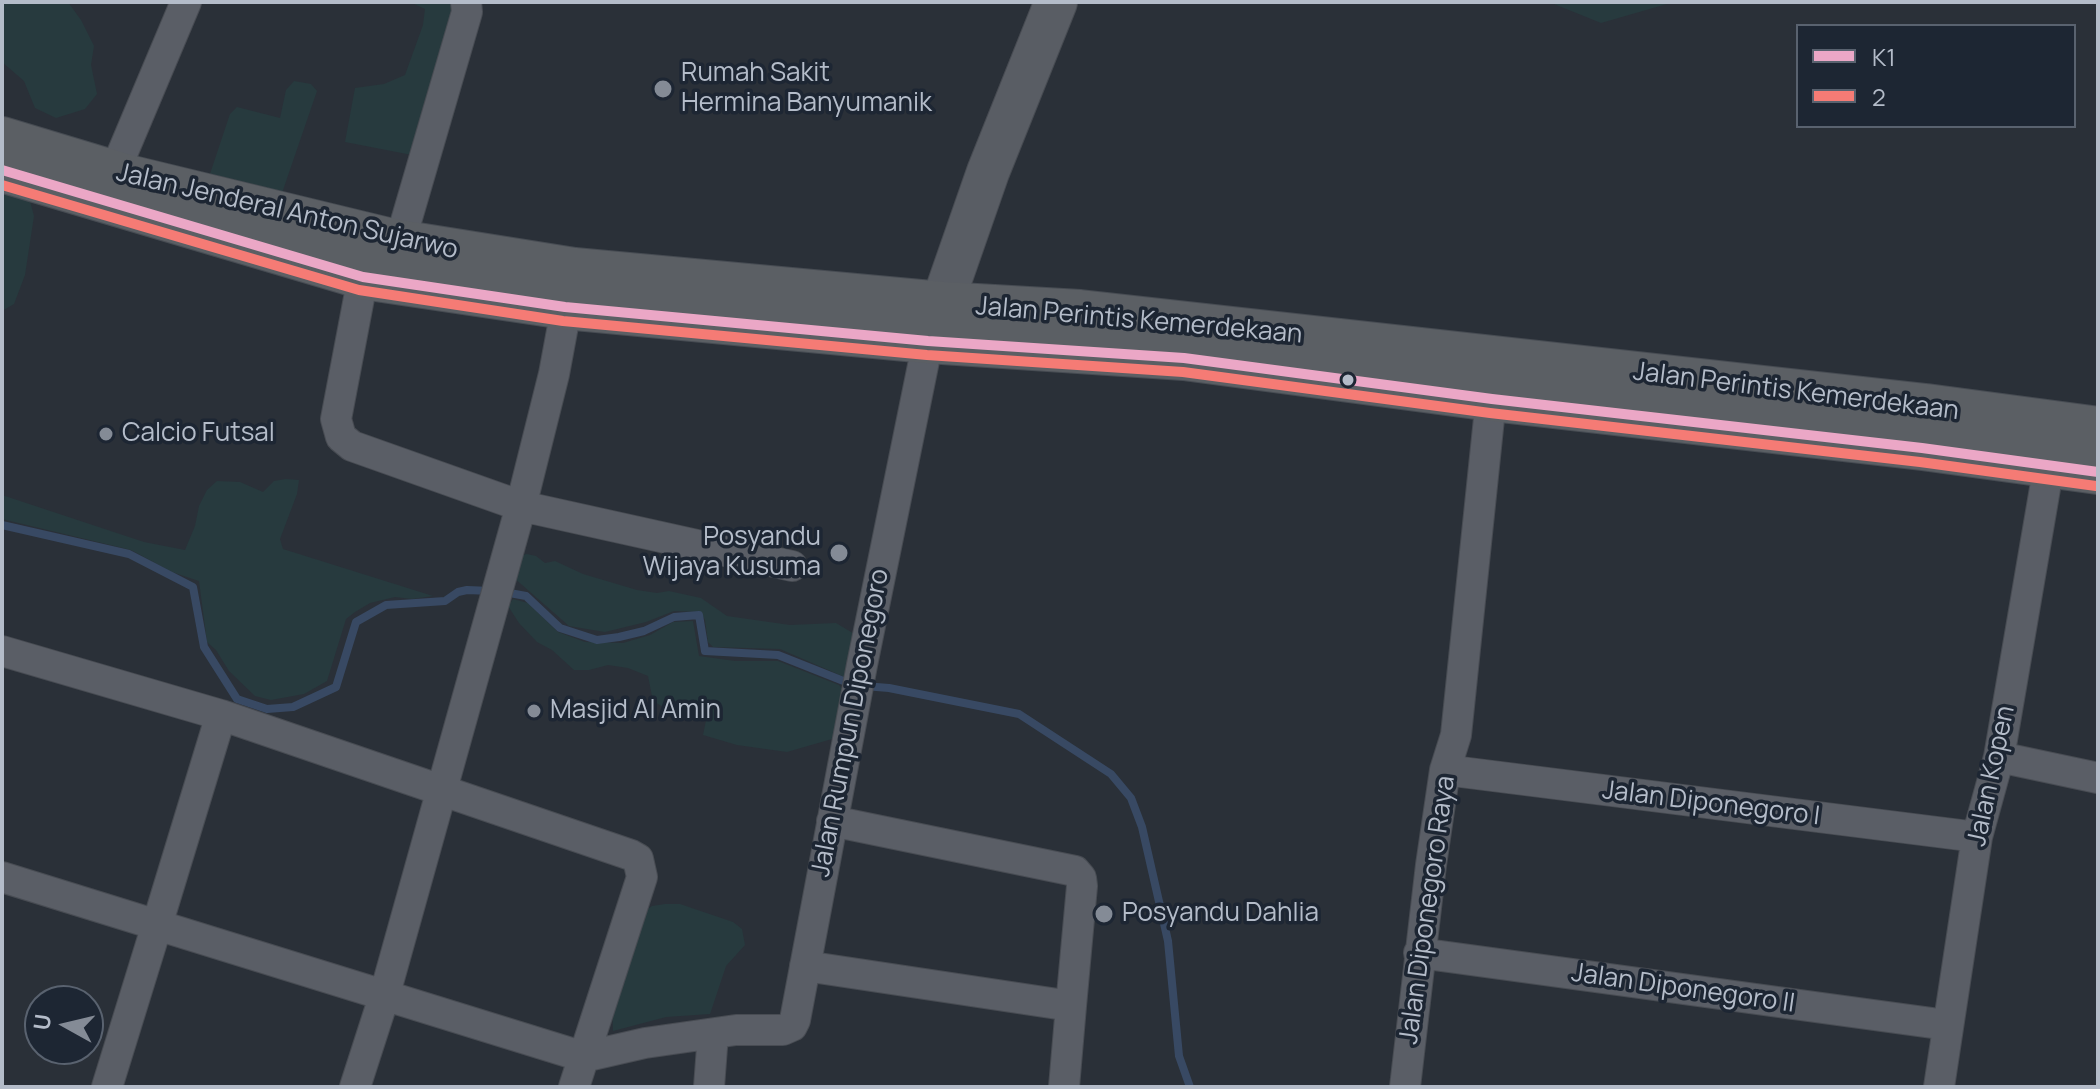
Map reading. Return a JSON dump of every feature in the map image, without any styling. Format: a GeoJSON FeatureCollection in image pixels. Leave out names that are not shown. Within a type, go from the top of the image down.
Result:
{"type":"FeatureCollection","features":[{"type":"Feature","properties":{"kind":"highway","name":"Jalan Jenderal Anton Sujarwo"},"geometry":{"type":"LineString","coordinates":[[2,139],[114,173],[400,242],[570,289]]}},
{"type":"Feature","properties":{"kind":"highway","name":"Jalan Jenderal Anton Sujarwo"},"geometry":{"type":"LineString","coordinates":[[2,170],[363,277],[933,315]]}},
{"type":"Feature","properties":{"kind":"highway","name":"Jalan Perintis Kemerdekaan"},"geometry":{"type":"LineString","coordinates":[[933,315],[1184,358],[1493,379],[1924,427],[2098,429]]}},
{"type":"Feature","properties":{"kind":"highway","name":"Jalan Perintis Kemerdekaan"},"geometry":{"type":"LineString","coordinates":[[1924,427],[2049,465],[2098,472]]}},
{"type":"Feature","properties":{"kind":"main road"},"geometry":{"type":"LineString","coordinates":[[933,315],[1056,2]]}},
{"type":"Feature","properties":{"kind":"street"},"geometry":{"type":"LineString","coordinates":[[114,173],[186,2]]}},
{"type":"Feature","properties":{"kind":"street"},"geometry":{"type":"LineString","coordinates":[[400,242],[467,12],[466,2]]}},
{"type":"Feature","properties":{"kind":"street"},"geometry":{"type":"LineString","coordinates":[[363,277],[336,419],[341,437],[352,446],[521,506],[792,566]]}},
{"type":"Feature","properties":{"kind":"street"},"geometry":{"type":"LineString","coordinates":[[355,1087],[384,997],[502,577],[554,374],[570,289]]}},
{"type":"Feature","properties":{"kind":"street","name":"Jalan Rumpun Diponegoro"},"geometry":{"type":"LineString","coordinates":[[584,1057],[614,1048],[736,1030],[783,1030],[792,1026],[795,1020],[862,665],[933,315]]}},
{"type":"Feature","properties":{"kind":"street","name":"Jalan Diponegoro Raya"},"geometry":{"type":"LineString","coordinates":[[1405,1087],[1429,954],[1453,772],[1493,379]]}},
{"type":"Feature","properties":{"kind":"street","name":"Jalan Kopen"},"geometry":{"type":"LineString","coordinates":[[1939,1087],[1977,837],[1999,757],[2049,465]]}},
{"type":"Feature","properties":{"kind":"street"},"geometry":{"type":"LineString","coordinates":[[2,651],[221,715],[443,789],[638,859],[642,877],[574,1087]]}},
{"type":"Feature","properties":{"kind":"street"},"geometry":{"type":"LineString","coordinates":[[107,1087],[221,715]]}},
{"type":"Feature","properties":{"kind":"street"},"geometry":{"type":"LineString","coordinates":[[1999,757],[2098,778]]}},
{"type":"Feature","properties":{"kind":"street","name":"Jalan Diponegoro I"},"geometry":{"type":"LineString","coordinates":[[1453,772],[1977,837]]}},
{"type":"Feature","properties":{"kind":"street"},"geometry":{"type":"LineString","coordinates":[[832,821],[1075,871],[1081,878],[1082,886],[1064,1087]]}},
{"type":"Feature","properties":{"kind":"street"},"geometry":{"type":"LineString","coordinates":[[2,877],[584,1057]]}},
{"type":"Feature","properties":{"kind":"street","name":"Jalan Diponegoro Raya"},"geometry":{"type":"LineString","coordinates":[[1423,1087],[1429,954]]}},
{"type":"Feature","properties":{"kind":"street","name":"Jalan Diponegoro II"},"geometry":{"type":"LineString","coordinates":[[1429,954],[1947,1025]]}},
{"type":"Feature","properties":{"kind":"street"},"geometry":{"type":"LineString","coordinates":[[805,966],[1071,1006]]}},
{"type":"Feature","properties":{"kind":"street"},"geometry":{"type":"LineString","coordinates":[[709,1087],[713,1034]]}},
{"type":"Feature","properties":{"kind":"green space"},"geometry":{"type":"Polygon","coordinates":[[[2,2],[68,2],[94,46],[91,65],[97,94],[85,109],[56,118],[35,108],[24,81],[2,62],[2,2]]]}},
{"type":"Feature","properties":{"kind":"green space"},"geometry":{"type":"Polygon","coordinates":[[[410,2],[474,2],[412,155],[345,142],[355,88],[384,84],[405,75],[423,25],[425,9],[410,2]]]}},
{"type":"Feature","properties":{"kind":"green space"},"geometry":{"type":"Polygon","coordinates":[[[1549,2],[1689,2],[1667,4],[1601,23],[1549,2]]]}},
{"type":"Feature","properties":{"kind":"green space"},"geometry":{"type":"Polygon","coordinates":[[[294,81],[311,84],[317,91],[281,196],[210,174],[230,114],[237,107],[280,118],[286,90],[294,81]]]}},
{"type":"Feature","properties":{"kind":"green space"},"geometry":{"type":"Polygon","coordinates":[[[2,183],[30,201],[34,216],[25,275],[14,304],[2,311],[2,183]]]}},
{"type":"Feature","properties":{"kind":"green space"},"geometry":{"type":"Polygon","coordinates":[[[299,480],[280,539],[283,549],[433,596],[412,599],[395,597],[370,603],[355,612],[346,619],[327,681],[304,694],[271,700],[255,696],[229,671],[207,642],[199,581],[172,572],[131,550],[2,519],[2,495],[144,542],[185,550],[199,506],[207,490],[217,481],[240,482],[263,492],[274,481],[299,480]]]}},
{"type":"Feature","properties":{"kind":"green space"},"geometry":{"type":"Polygon","coordinates":[[[527,554],[545,563],[555,561],[583,574],[637,590],[669,591],[701,598],[727,616],[790,625],[836,623],[856,635],[849,679],[780,649],[713,647],[708,642],[705,620],[700,612],[674,611],[605,632],[569,626],[513,577],[519,556],[527,554]]]}},
{"type":"Feature","properties":{"kind":"green space"},"geometry":{"type":"Polygon","coordinates":[[[513,599],[528,603],[558,632],[585,642],[623,643],[650,635],[673,622],[693,621],[699,656],[735,661],[778,661],[839,685],[848,696],[839,737],[787,752],[737,745],[703,735],[708,711],[704,708],[675,701],[663,707],[653,701],[648,676],[628,668],[608,665],[574,670],[552,650],[537,642],[519,623],[508,606],[513,599]]]}},
{"type":"Feature","properties":{"kind":"green space"},"geometry":{"type":"Polygon","coordinates":[[[680,904],[733,922],[742,929],[745,945],[726,966],[710,1014],[666,1017],[613,1031],[612,1002],[641,913],[652,906],[680,904]]]}},
{"type":"Feature","properties":{"kind":"waterway"},"geometry":{"type":"LineString","coordinates":[[2,525],[129,554],[193,587],[204,647],[237,699],[267,709],[293,707],[336,687],[356,622],[386,605],[445,601],[467,590],[491,591]]}},
{"type":"Feature","properties":{"kind":"waterway"},"geometry":{"type":"LineString","coordinates":[[504,592],[526,596],[560,628],[597,640],[644,631],[674,617],[699,615],[705,651],[778,655],[851,684]]}},
{"type":"Feature","properties":{"kind":"waterway"},"geometry":{"type":"LineString","coordinates":[[864,686],[889,688],[1019,714],[1111,774],[1131,798],[1142,827],[1168,941],[1179,1056],[1190,1087]]}},
{"type":"Feature","properties":{"kind":"transit line","name":"K1"},"geometry":{"type":"LineString","coordinates":[[2,170],[363,277],[565,307],[928,341],[1184,358],[1492,399],[1922,448],[2098,472]]}},
{"type":"Feature","properties":{"kind":"transit line","name":"2"},"geometry":{"type":"LineString","coordinates":[[2,185],[359,290],[563,321],[927,355],[1183,372],[1490,413],[1920,462],[2096,486]]}},
{"type":"Feature","properties":{"kind":"place","name":"Rumah Sakit Hermina Banyumanik"},"geometry":{"type":"Point","coordinates":[663,89]}},
{"type":"Feature","properties":{"kind":"place","name":"Calcio Futsal"},"geometry":{"type":"Point","coordinates":[106,434]}},
{"type":"Feature","properties":{"kind":"place","name":"Posyandu Wijaya Kusuma"},"geometry":{"type":"Point","coordinates":[839,553]}},
{"type":"Feature","properties":{"kind":"place","name":"Masjid Al Amin"},"geometry":{"type":"Point","coordinates":[534,711]}},
{"type":"Feature","properties":{"kind":"place","name":"Posyandu Dahlia"},"geometry":{"type":"Point","coordinates":[1104,914]}}]}
